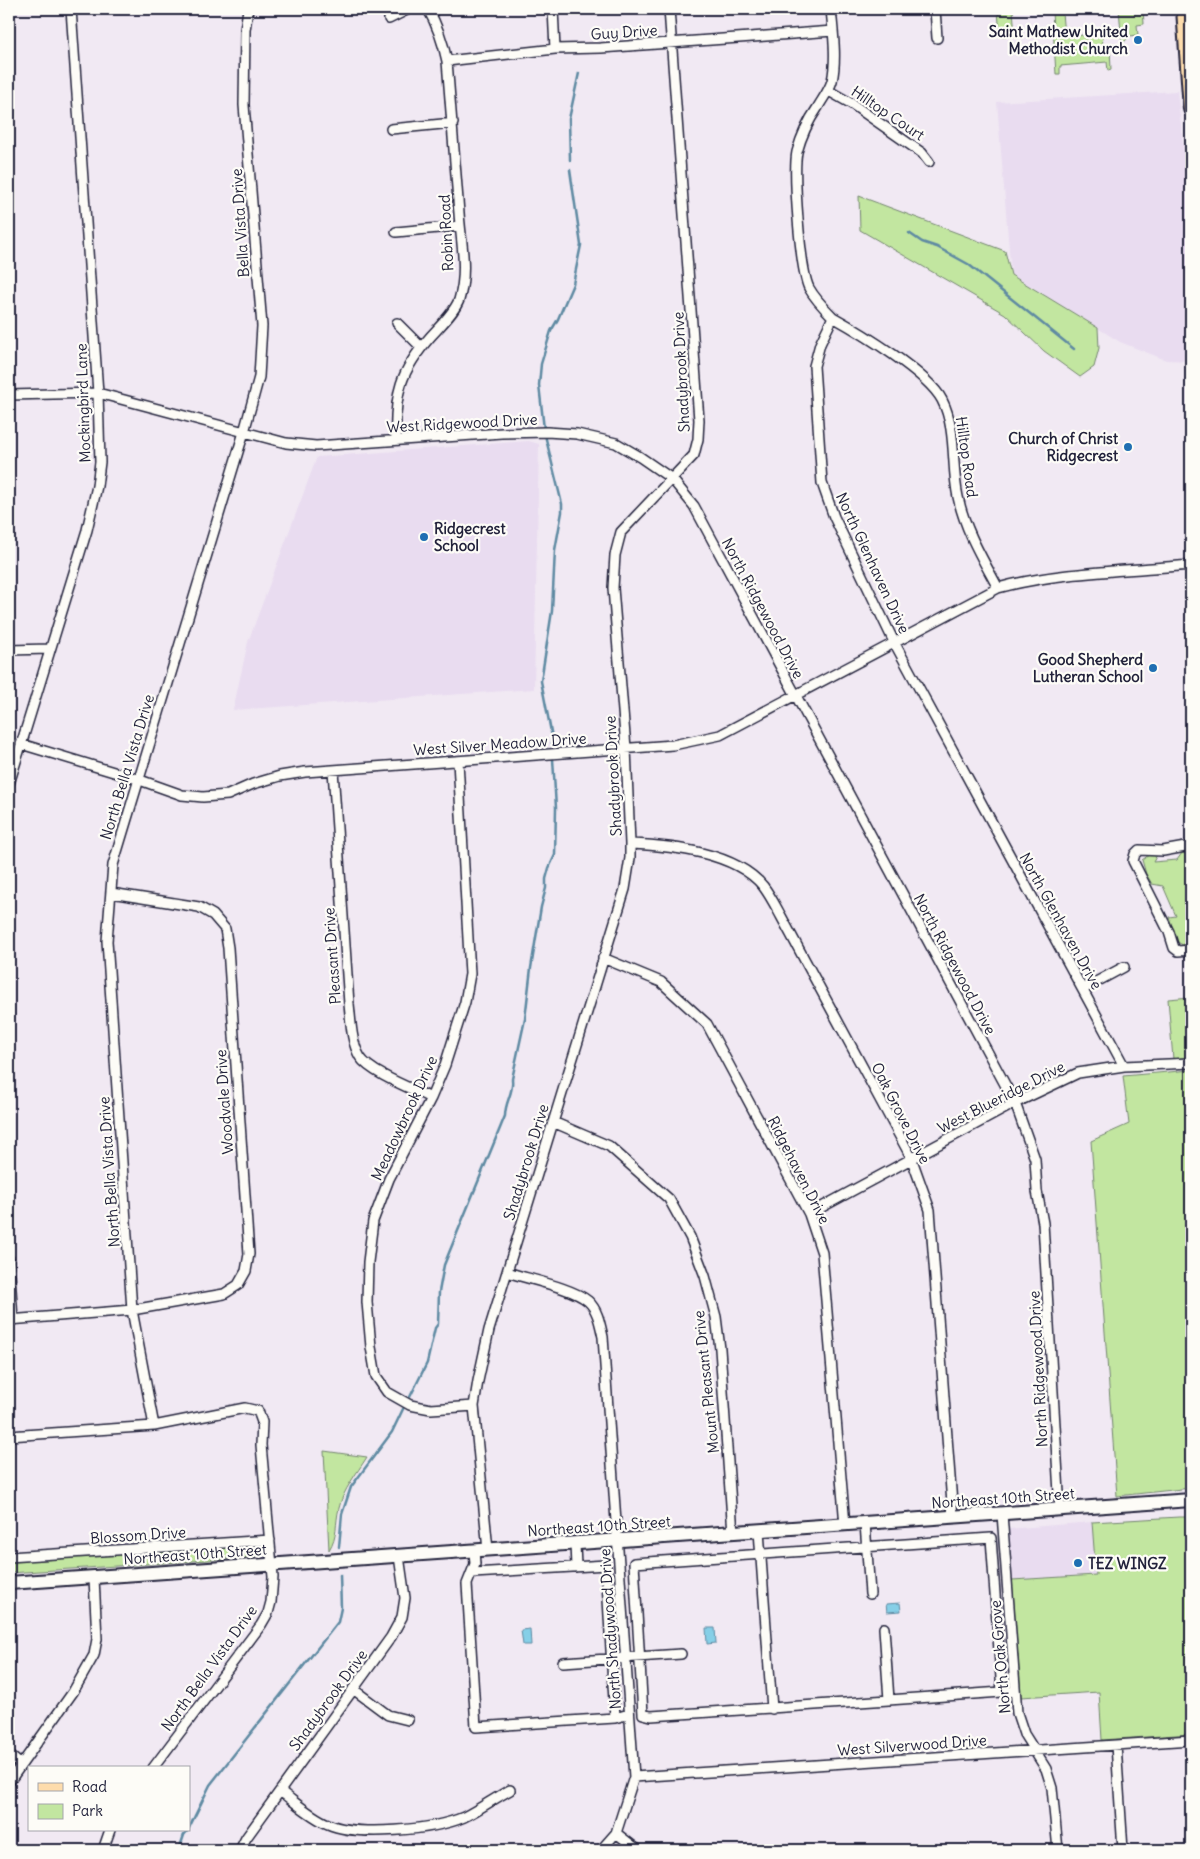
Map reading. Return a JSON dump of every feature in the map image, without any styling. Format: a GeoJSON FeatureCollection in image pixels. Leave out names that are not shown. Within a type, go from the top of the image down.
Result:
{"type":"FeatureCollection","features":[{"type":"Feature","properties":{"kind":"main road"},"geometry":{"type":"LineString","coordinates":[[1184,9],[1191,109]]}},
{"type":"Feature","properties":{"kind":"main road","name":"Northeast 10th Street"},"geometry":{"type":"LineString","coordinates":[[9,1583],[1191,1500]]}},
{"type":"Feature","properties":{"kind":"street","name":"Mockingbird Lane"},"geometry":{"type":"LineString","coordinates":[[9,784],[87,530],[97,486],[100,462],[98,393],[71,9]]}},
{"type":"Feature","properties":{"kind":"street","name":"Bella Vista Drive"},"geometry":{"type":"LineString","coordinates":[[244,432],[259,377],[262,326],[244,104],[245,30],[248,9]]}},
{"type":"Feature","properties":{"kind":"street"},"geometry":{"type":"LineString","coordinates":[[389,19],[408,9]]}},
{"type":"Feature","properties":{"kind":"street","name":"Robin Road"},"geometry":{"type":"LineString","coordinates":[[396,440],[394,413],[397,393],[404,374],[422,347],[446,319],[458,301],[465,266],[447,61],[443,43],[428,9]]}},
{"type":"Feature","properties":{"kind":"street"},"geometry":{"type":"LineString","coordinates":[[553,9],[555,49]]}},
{"type":"Feature","properties":{"kind":"street","name":"Shadybrook Drive"},"geometry":{"type":"LineString","coordinates":[[488,1550],[474,1406],[478,1381],[489,1330],[625,889],[630,858],[626,748],[613,588],[615,555],[621,532],[694,455],[698,439],[699,420],[668,9]]}},
{"type":"Feature","properties":{"kind":"street"},"geometry":{"type":"LineString","coordinates":[[831,9],[835,65],[829,91],[805,131],[797,153],[796,173],[804,273],[808,286],[815,298],[833,317]]}},
{"type":"Feature","properties":{"kind":"street"},"geometry":{"type":"LineString","coordinates":[[935,9],[937,38]]}},
{"type":"Feature","properties":{"kind":"street","name":"Guy Drive"},"geometry":{"type":"LineString","coordinates":[[447,61],[555,49],[602,48],[833,31]]}},
{"type":"Feature","properties":{"kind":"street","name":"Hilltop Court"},"geometry":{"type":"LineString","coordinates":[[829,91],[852,104],[915,148],[929,162]]}},
{"type":"Feature","properties":{"kind":"street"},"geometry":{"type":"LineString","coordinates":[[391,129],[453,123]]}},
{"type":"Feature","properties":{"kind":"street"},"geometry":{"type":"LineString","coordinates":[[396,232],[460,226]]}},
{"type":"Feature","properties":{"kind":"street","name":"Hilltop Road"},"geometry":{"type":"LineString","coordinates":[[833,317],[860,332],[896,357],[926,381],[941,398],[950,420],[955,479],[964,523],[998,588]]}},
{"type":"Feature","properties":{"kind":"street","name":"North Glenhaven Drive"},"geometry":{"type":"LineString","coordinates":[[833,317],[820,344],[814,366],[822,483],[839,529],[894,642],[1124,1066]]}},
{"type":"Feature","properties":{"kind":"street"},"geometry":{"type":"LineString","coordinates":[[397,323],[422,347]]}},
{"type":"Feature","properties":{"kind":"street","name":"West Ridgewood Drive"},"geometry":{"type":"LineString","coordinates":[[9,396],[98,393],[286,443],[316,446],[538,432],[577,434],[616,443],[672,479]]}},
{"type":"Feature","properties":{"kind":"street","name":"North Bella Vista Drive"},"geometry":{"type":"LineString","coordinates":[[155,1766],[261,1625],[268,1613],[272,1589],[272,1565],[261,1446],[262,1422],[258,1411],[245,1408],[154,1426],[132,1310],[108,941],[113,865],[244,432]]}},
{"type":"Feature","properties":{"kind":"street","name":"North Ridgewood Drive"},"geometry":{"type":"LineString","coordinates":[[672,479],[694,506],[1014,1103],[1034,1159],[1043,1223],[1060,1510]]}},
{"type":"Feature","properties":{"kind":"street","name":"West Silver Meadow Drive"},"geometry":{"type":"LineString","coordinates":[[21,744],[138,779],[182,795],[202,797],[228,795],[252,784],[280,776],[305,772],[673,745],[720,736],[998,588],[1020,582],[1074,575],[1191,565]]}},
{"type":"Feature","properties":{"kind":"street"},"geometry":{"type":"LineString","coordinates":[[9,650],[49,649]]}},
{"type":"Feature","properties":{"kind":"street","name":"Meadowbrook Drive"},"geometry":{"type":"LineString","coordinates":[[458,761],[470,974],[465,1002],[445,1065],[431,1098],[389,1179],[373,1221],[368,1262],[367,1302],[376,1376],[387,1392],[410,1404],[431,1409],[474,1406]]}},
{"type":"Feature","properties":{"kind":"street","name":"Pleasant Drive"},"geometry":{"type":"LineString","coordinates":[[333,770],[353,1038],[360,1057],[372,1069],[431,1098]]}},
{"type":"Feature","properties":{"kind":"street","name":"Oak Grove Drive"},"geometry":{"type":"LineString","coordinates":[[630,844],[664,846],[729,862],[746,871],[763,886],[782,916],[911,1157],[930,1210],[952,1517]]}},
{"type":"Feature","properties":{"kind":"street"},"geometry":{"type":"LineString","coordinates":[[1191,846],[1163,851],[1140,850],[1135,854],[1133,860],[1169,932],[1174,948],[1178,950],[1191,950]]}},
{"type":"Feature","properties":{"kind":"street","name":"Woodvale Drive"},"geometry":{"type":"LineString","coordinates":[[11,1320],[132,1310],[224,1294],[238,1285],[246,1271],[249,1254],[228,948],[224,929],[213,915],[199,907],[110,893]]}},
{"type":"Feature","properties":{"kind":"street","name":"Ridgehaven Drive"},"geometry":{"type":"LineString","coordinates":[[603,958],[661,982],[707,1024],[809,1214],[822,1252],[845,1525]]}},
{"type":"Feature","properties":{"kind":"street"},"geometry":{"type":"LineString","coordinates":[[1083,989],[1124,967]]}},
{"type":"Feature","properties":{"kind":"street","name":"West Blueridge Drive"},"geometry":{"type":"LineString","coordinates":[[809,1214],[911,1157],[1014,1103],[1078,1073],[1124,1066],[1191,1063]]}},
{"type":"Feature","properties":{"kind":"street","name":"Mount Pleasant Drive"},"geometry":{"type":"LineString","coordinates":[[553,1122],[608,1146],[669,1199],[690,1237],[706,1276],[716,1317],[733,1533]]}},
{"type":"Feature","properties":{"kind":"street"},"geometry":{"type":"LineString","coordinates":[[9,1259],[11,1320]]}},
{"type":"Feature","properties":{"kind":"street","name":"North Shadywood Drive"},"geometry":{"type":"LineString","coordinates":[[507,1272],[575,1293],[589,1302],[598,1315],[603,1337],[634,1777],[616,1833]]}},
{"type":"Feature","properties":{"kind":"street"},"geometry":{"type":"LineString","coordinates":[[9,1436],[154,1426]]}},
{"type":"Feature","properties":{"kind":"street","name":"North Oak Grove"},"geometry":{"type":"LineString","coordinates":[[1002,1514],[1017,1713],[1024,1734],[1046,1769],[1052,1788],[1058,1850]]}},
{"type":"Feature","properties":{"kind":"street"},"geometry":{"type":"LineString","coordinates":[[865,1524],[870,1594]]}},
{"type":"Feature","properties":{"kind":"street"},"geometry":{"type":"LineString","coordinates":[[760,1531],[772,1709]]}},
{"type":"Feature","properties":{"kind":"street"},"geometry":{"type":"LineString","coordinates":[[1002,1692],[991,1538],[634,1563],[643,1714],[651,1716],[772,1709],[889,1700],[1002,1692],[1015,1691]]}},
{"type":"Feature","properties":{"kind":"street","name":"Blossom Drive"},"geometry":{"type":"LineString","coordinates":[[9,1557],[270,1540]]}},
{"type":"Feature","properties":{"kind":"street"},"geometry":{"type":"LineString","coordinates":[[575,1544],[576,1567]]}},
{"type":"Feature","properties":{"kind":"street"},"geometry":{"type":"LineString","coordinates":[[474,1551],[473,1573],[468,1584],[476,1726],[615,1718],[629,1714]]}},
{"type":"Feature","properties":{"kind":"street","name":"Shadybrook Drive"},"geometry":{"type":"LineString","coordinates":[[240,1850],[246,1838],[390,1637],[402,1617],[405,1598],[399,1556]]}},
{"type":"Feature","properties":{"kind":"street"},"geometry":{"type":"LineString","coordinates":[[473,1573],[606,1565],[615,1718]]}},
{"type":"Feature","properties":{"kind":"street"},"geometry":{"type":"LineString","coordinates":[[9,1782],[73,1692],[94,1655],[97,1639],[94,1578]]}},
{"type":"Feature","properties":{"kind":"street"},"geometry":{"type":"LineString","coordinates":[[884,1628],[889,1700]]}},
{"type":"Feature","properties":{"kind":"street"},"geometry":{"type":"LineString","coordinates":[[563,1662],[681,1654]]}},
{"type":"Feature","properties":{"kind":"street"},"geometry":{"type":"LineString","coordinates":[[353,1689],[388,1715],[408,1720]]}},
{"type":"Feature","properties":{"kind":"street","name":"West Silverwood Drive"},"geometry":{"type":"LineString","coordinates":[[634,1777],[1191,1740]]}},
{"type":"Feature","properties":{"kind":"street"},"geometry":{"type":"LineString","coordinates":[[1116,1745],[1123,1850]]}},
{"type":"Feature","properties":{"kind":"street"},"geometry":{"type":"LineString","coordinates":[[9,1755],[20,1764]]}},
{"type":"Feature","properties":{"kind":"street"},"geometry":{"type":"LineString","coordinates":[[280,1791],[325,1823],[341,1829],[363,1831],[431,1827],[464,1816],[510,1790]]}},
{"type":"Feature","properties":{"kind":"street"},"geometry":{"type":"LineString","coordinates":[[103,1850],[109,1832]]}},
{"type":"Feature","properties":{"kind":"street"},"geometry":{"type":"LineString","coordinates":[[601,1850],[616,1833],[638,1850]]}},
{"type":"Feature","properties":{"kind":"shaded area"},"geometry":{"type":"Polygon","coordinates":[[[1177,91],[1191,212],[1191,361],[1166,360],[1120,342],[1011,274],[997,102],[1177,91]]]}},
{"type":"Feature","properties":{"kind":"shaded area"},"geometry":{"type":"Polygon","coordinates":[[[529,441],[539,444],[534,689],[233,710],[248,642],[317,457],[529,441]]]}},
{"type":"Feature","properties":{"kind":"shaded area"},"geometry":{"type":"Polygon","coordinates":[[[1092,1522],[1096,1575],[1012,1580],[1008,1529],[1092,1522]]]}},
{"type":"Feature","properties":{"kind":"green space"},"geometry":{"type":"Polygon","coordinates":[[[1013,9],[1015,36],[1000,37],[998,10],[1013,9]]]}},
{"type":"Feature","properties":{"kind":"green space"},"geometry":{"type":"Polygon","coordinates":[[[1119,9],[1143,9],[1144,24],[1137,25],[1138,35],[1130,36],[1122,44],[1119,9]]]}},
{"type":"Feature","properties":{"kind":"green space"},"geometry":{"type":"Polygon","coordinates":[[[1052,12],[1062,12],[1064,36],[1085,35],[1086,39],[1102,32],[1103,47],[1110,47],[1111,70],[1108,71],[1107,62],[1060,66],[1060,74],[1056,74],[1052,12]]]}},
{"type":"Feature","properties":{"kind":"green space"},"geometry":{"type":"Polygon","coordinates":[[[859,196],[1005,251],[1011,275],[1098,328],[1099,348],[1094,367],[1080,377],[1044,351],[1005,314],[860,230],[859,196]]]}},
{"type":"Feature","properties":{"kind":"green space"},"geometry":{"type":"Polygon","coordinates":[[[1182,853],[1191,855],[1191,899],[1189,899],[1191,945],[1183,945],[1177,942],[1169,917],[1176,916],[1163,886],[1152,884],[1146,874],[1142,860],[1149,855],[1157,855],[1153,862],[1177,860],[1182,853]]]}},
{"type":"Feature","properties":{"kind":"green space"},"geometry":{"type":"Polygon","coordinates":[[[1191,997],[1191,1057],[1173,1059],[1168,999],[1191,997]]]}},
{"type":"Feature","properties":{"kind":"green space"},"geometry":{"type":"Polygon","coordinates":[[[1191,1070],[1191,1488],[1117,1496],[1091,1141],[1129,1124],[1123,1076],[1191,1070]]]}},
{"type":"Feature","properties":{"kind":"green space"},"geometry":{"type":"Polygon","coordinates":[[[324,1451],[367,1457],[341,1501],[335,1534],[329,1550],[324,1451]]]}},
{"type":"Feature","properties":{"kind":"green space"},"geometry":{"type":"Polygon","coordinates":[[[1191,1517],[1191,1734],[1102,1740],[1099,1692],[1021,1697],[1012,1580],[1096,1575],[1092,1522],[1191,1517]]]}},
{"type":"Feature","properties":{"kind":"green space"},"geometry":{"type":"Polygon","coordinates":[[[260,1546],[261,1550],[259,1555],[254,1557],[9,1573],[9,1562],[260,1546]]]}},
{"type":"Feature","properties":{"kind":"water"},"geometry":{"type":"Polygon","coordinates":[[[900,1603],[901,1611],[887,1612],[886,1604],[900,1603]]]}},
{"type":"Feature","properties":{"kind":"water"},"geometry":{"type":"Polygon","coordinates":[[[706,1628],[715,1628],[716,1643],[707,1644],[706,1628]]]}},
{"type":"Feature","properties":{"kind":"water"},"geometry":{"type":"Polygon","coordinates":[[[530,1629],[531,1645],[523,1645],[521,1630],[530,1629]]]}},
{"type":"Feature","properties":{"kind":"waterway"},"geometry":{"type":"LineString","coordinates":[[570,160],[569,119],[579,73]]}},
{"type":"Feature","properties":{"kind":"waterway"},"geometry":{"type":"LineString","coordinates":[[544,429],[539,385],[541,364],[551,331],[573,284],[581,245],[570,170]]}},
{"type":"Feature","properties":{"kind":"waterway"},"geometry":{"type":"LineString","coordinates":[[909,233],[922,242],[937,247],[968,264],[1074,349]]}},
{"type":"Feature","properties":{"kind":"waterway"},"geometry":{"type":"LineString","coordinates":[[545,435],[562,504],[555,550],[552,611],[541,681],[552,744]]}},
{"type":"Feature","properties":{"kind":"waterway"},"geometry":{"type":"LineString","coordinates":[[410,1397],[427,1363],[435,1328],[438,1324],[439,1292],[444,1265],[505,1116],[506,1106],[512,1089],[512,1079],[525,1019],[531,968],[546,879],[555,855],[556,808],[553,759]]}},
{"type":"Feature","properties":{"kind":"waterway"},"geometry":{"type":"LineString","coordinates":[[339,1547],[342,1514],[351,1487],[392,1432],[403,1409]]}},
{"type":"Feature","properties":{"kind":"waterway"},"geometry":{"type":"LineString","coordinates":[[190,1826],[210,1785],[338,1622],[341,1608],[340,1575]]}},
{"type":"Feature","properties":{"kind":"waterway"},"geometry":{"type":"LineString","coordinates":[[179,1850],[186,1832]]}},
{"type":"Feature","properties":{"kind":"place","name":"Saint Mathew United Methodist Church"},"geometry":{"type":"Point","coordinates":[1138,40]}},
{"type":"Feature","properties":{"kind":"place","name":"Church of Christ Ridgecrest"},"geometry":{"type":"Point","coordinates":[1128,447]}},
{"type":"Feature","properties":{"kind":"place","name":"Ridgecrest School"},"geometry":{"type":"Point","coordinates":[424,537]}},
{"type":"Feature","properties":{"kind":"place","name":"Good Shepherd Lutheran School"},"geometry":{"type":"Point","coordinates":[1153,668]}},
{"type":"Feature","properties":{"kind":"place","name":"TEZ WINGZ"},"geometry":{"type":"Point","coordinates":[1078,1563]}}]}
